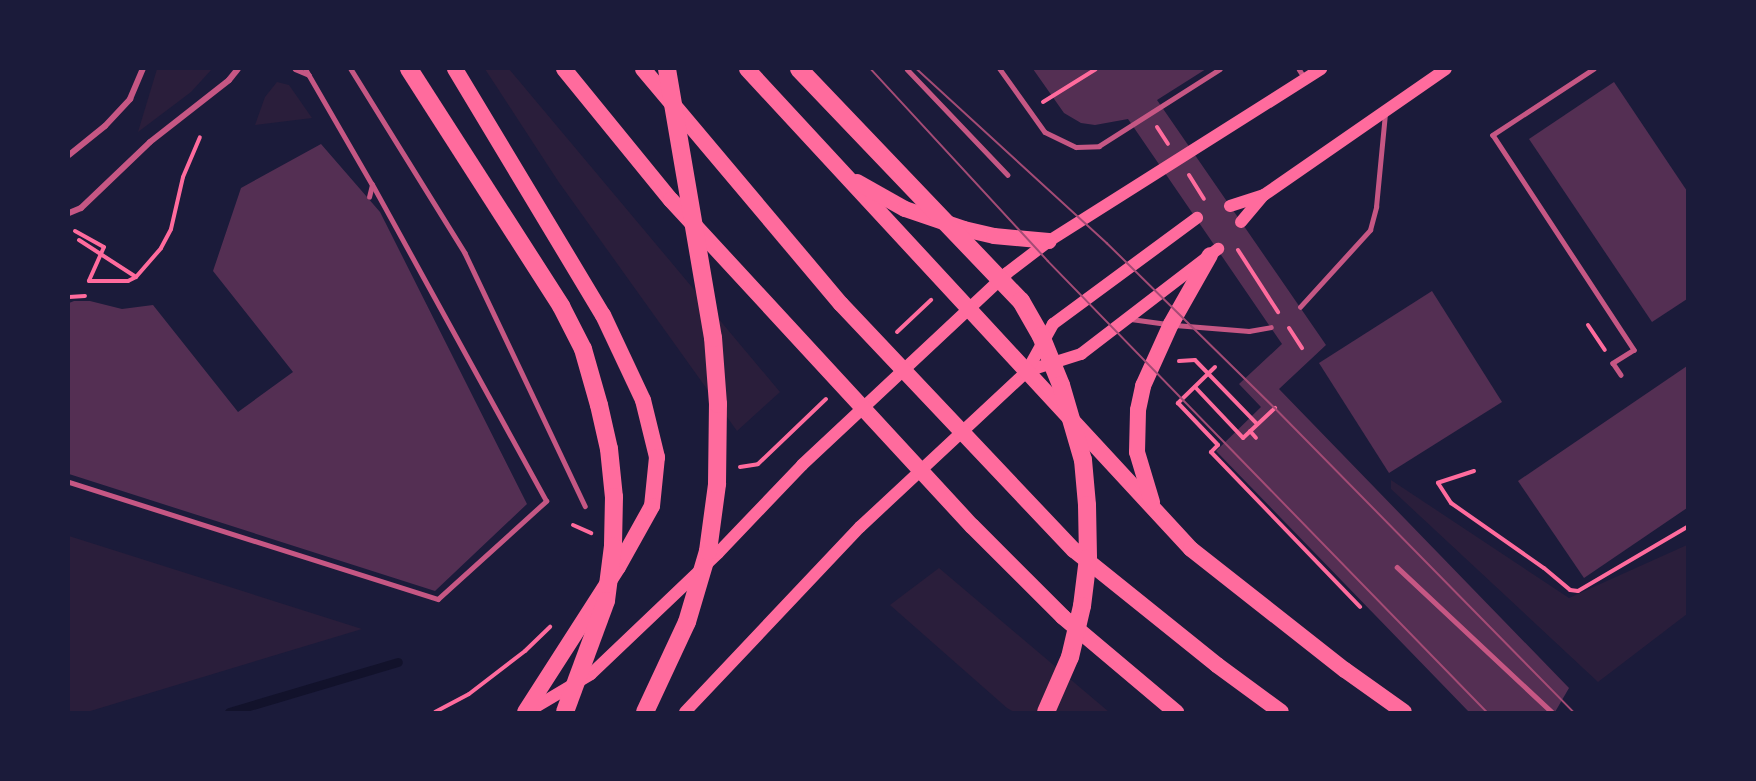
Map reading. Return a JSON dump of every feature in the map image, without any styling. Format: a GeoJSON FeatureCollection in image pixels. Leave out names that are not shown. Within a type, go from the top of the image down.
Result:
{"type":"FeatureCollection","features":[{"type":"Feature","properties":{"kind":"highway"},"geometry":{"type":"LineString","coordinates":[[410,69],[561,306],[583,350],[599,405],[609,449],[614,497],[613,546],[606,601],[571,701],[565,712]]}},
{"type":"Feature","properties":{"kind":"highway"},"geometry":{"type":"LineString","coordinates":[[455,69],[603,315],[643,400],[657,457],[652,506],[618,567],[526,712]]}},
{"type":"Feature","properties":{"kind":"highway"},"geometry":{"type":"LineString","coordinates":[[564,69],[670,200],[972,526],[1063,617],[1176,712]]}},
{"type":"Feature","properties":{"kind":"highway"},"geometry":{"type":"LineString","coordinates":[[643,69],[841,304],[1074,550],[1217,665],[1281,712]]}},
{"type":"Feature","properties":{"kind":"highway"},"geometry":{"type":"LineString","coordinates":[[645,712],[687,622],[708,551],[717,484],[718,404],[713,338],[668,69]]}},
{"type":"Feature","properties":{"kind":"highway"},"geometry":{"type":"LineString","coordinates":[[747,69],[1191,549],[1244,593],[1404,712]]}},
{"type":"Feature","properties":{"kind":"highway"},"geometry":{"type":"LineString","coordinates":[[799,69],[1022,301],[1041,336],[1060,385],[1083,460],[1088,558],[1082,606],[1070,657],[1046,712]]}},
{"type":"Feature","properties":{"kind":"highway"},"geometry":{"type":"LineString","coordinates":[[843,174],[905,209],[964,229],[994,236],[1049,241]]}},
{"type":"Feature","properties":{"kind":"highway"},"geometry":{"type":"LineString","coordinates":[[1154,507],[1137,452],[1138,410],[1143,386],[1171,324],[1214,252]]}},
{"type":"Feature","properties":{"kind":"main road"},"geometry":{"type":"LineString","coordinates":[[526,712],[591,674],[718,553],[802,465],[1007,273],[1049,241],[1302,74],[1321,69]]}},
{"type":"Feature","properties":{"kind":"main road"},"geometry":{"type":"LineString","coordinates":[[1241,222],[1264,195],[1446,69]]}},
{"type":"Feature","properties":{"kind":"main road"},"geometry":{"type":"LineString","coordinates":[[1230,206],[1264,195]]}},
{"type":"Feature","properties":{"kind":"main road"},"geometry":{"type":"LineString","coordinates":[[685,712],[860,527],[1027,371],[1053,324],[1197,218]]}},
{"type":"Feature","properties":{"kind":"main road"},"geometry":{"type":"LineString","coordinates":[[1027,371],[1082,354],[1214,252]]}},
{"type":"Feature","properties":{"kind":"street"},"geometry":{"type":"LineString","coordinates":[[69,154],[105,126],[130,99],[142,69]]}},
{"type":"Feature","properties":{"kind":"street"},"geometry":{"type":"LineString","coordinates":[[69,213],[81,208],[150,142],[229,80],[238,69]]}},
{"type":"Feature","properties":{"kind":"lane"},"geometry":{"type":"LineString","coordinates":[[295,69],[309,75]]}},
{"type":"Feature","properties":{"kind":"lane"},"geometry":{"type":"LineString","coordinates":[[69,482],[438,599],[546,501],[372,185],[305,69]]}},
{"type":"Feature","properties":{"kind":"lane"},"geometry":{"type":"LineString","coordinates":[[351,69],[465,254],[585,506]]}},
{"type":"Feature","properties":{"kind":"lane"},"geometry":{"type":"LineString","coordinates":[[907,69],[1008,175]]}},
{"type":"Feature","properties":{"kind":"lane"},"geometry":{"type":"LineString","coordinates":[[1000,69],[1029,112],[1046,132],[1076,147],[1099,146],[1220,69]]}},
{"type":"Feature","properties":{"kind":"lane"},"geometry":{"type":"LineString","coordinates":[[1594,69],[1493,135],[1634,350],[1613,363],[1621,375]]}},
{"type":"Feature","properties":{"kind":"lane"},"geometry":{"type":"LineString","coordinates":[[1300,307],[1370,230],[1376,207],[1385,111]]}},
{"type":"Feature","properties":{"kind":"lane"},"geometry":{"type":"LineString","coordinates":[[369,197],[372,185]]}},
{"type":"Feature","properties":{"kind":"lane"},"geometry":{"type":"LineString","coordinates":[[1128,318],[1248,331],[1271,327]]}},
{"type":"Feature","properties":{"kind":"lane"},"geometry":{"type":"LineString","coordinates":[[1397,567],[1552,712]]}},
{"type":"Feature","properties":{"kind":"path"},"geometry":{"type":"LineString","coordinates":[[1029,112],[1096,69]]}},
{"type":"Feature","properties":{"kind":"path"},"geometry":{"type":"LineString","coordinates":[[69,227],[104,247],[89,281],[128,281],[136,277],[161,248],[171,229],[183,177],[200,137]]}},
{"type":"Feature","properties":{"kind":"path"},"geometry":{"type":"LineString","coordinates":[[79,240],[136,277]]}},
{"type":"Feature","properties":{"kind":"path"},"geometry":{"type":"LineString","coordinates":[[69,297],[85,296]]}},
{"type":"Feature","properties":{"kind":"path"},"geometry":{"type":"LineString","coordinates":[[1588,325],[1613,363]]}},
{"type":"Feature","properties":{"kind":"path"},"geometry":{"type":"LineString","coordinates":[[1175,361],[1195,360],[1257,424]]}},
{"type":"Feature","properties":{"kind":"path"},"geometry":{"type":"LineString","coordinates":[[1215,367],[1178,403],[1218,445],[1211,452],[1360,607]]}},
{"type":"Feature","properties":{"kind":"path"},"geometry":{"type":"LineString","coordinates":[[1195,387],[1243,438],[1275,408]]}},
{"type":"Feature","properties":{"kind":"path"},"geometry":{"type":"LineString","coordinates":[[1250,431],[1256,438]]}},
{"type":"Feature","properties":{"kind":"path"},"geometry":{"type":"LineString","coordinates":[[1474,471],[1438,483],[1451,503],[1544,568],[1570,590],[1578,591],[1687,527]]}},
{"type":"Feature","properties":{"kind":"shaded area"},"geometry":{"type":"Polygon","coordinates":[[[157,69],[212,69],[191,92],[138,132],[157,69]]]}},
{"type":"Feature","properties":{"kind":"shaded area"},"geometry":{"type":"Polygon","coordinates":[[[485,69],[509,69],[780,392],[737,431],[558,181],[485,69]]]}},
{"type":"Feature","properties":{"kind":"shaded area"},"geometry":{"type":"Polygon","coordinates":[[[277,82],[289,85],[312,118],[255,125],[265,97],[277,82]]]}},
{"type":"Feature","properties":{"kind":"shaded area"},"geometry":{"type":"Polygon","coordinates":[[[1391,480],[1569,598],[1687,545],[1687,614],[1598,682],[1391,489],[1391,480]]]}},
{"type":"Feature","properties":{"kind":"shaded area"},"geometry":{"type":"Polygon","coordinates":[[[69,536],[362,629],[87,712],[69,712],[69,536]]]}},
{"type":"Feature","properties":{"kind":"shaded area"},"geometry":{"type":"Polygon","coordinates":[[[939,568],[1109,712],[1014,712],[1007,708],[890,605],[939,568]]]}},
{"type":"Feature","properties":{"kind":"building"},"geometry":{"type":"Polygon","coordinates":[[[1033,69],[1206,69],[1157,100],[1326,345],[1279,389],[1569,688],[1555,712],[1469,712],[1216,451],[1261,407],[1239,384],[1282,344],[1128,119],[1095,125],[1081,123],[1064,113],[1033,69]]]}},
{"type":"Feature","properties":{"kind":"building"},"geometry":{"type":"Polygon","coordinates":[[[1614,82],[1687,191],[1687,299],[1652,322],[1529,139],[1614,82]]]}},
{"type":"Feature","properties":{"kind":"building"},"geometry":{"type":"Polygon","coordinates":[[[321,144],[380,212],[527,504],[435,591],[69,474],[69,303],[90,301],[122,309],[153,305],[238,412],[293,372],[213,271],[241,188],[321,144]]]}},
{"type":"Feature","properties":{"kind":"building"},"geometry":{"type":"Polygon","coordinates":[[[1432,291],[1502,402],[1389,473],[1319,363],[1432,291]]]}},
{"type":"Feature","properties":{"kind":"building"},"geometry":{"type":"Polygon","coordinates":[[[1687,366],[1687,508],[1584,578],[1518,481],[1687,366]]]}},
{"type":"Feature","properties":{"kind":"waterway"},"geometry":{"type":"LineString","coordinates":[[229,712],[398,662]]}},
{"type":"Feature","properties":{"kind":"tram line"},"geometry":{"type":"LineString","coordinates":[[871,69],[1048,261],[1487,712]]}},
{"type":"Feature","properties":{"kind":"tram line"},"geometry":{"type":"LineString","coordinates":[[917,69],[1107,243],[1275,408],[1574,712]]}}]}
